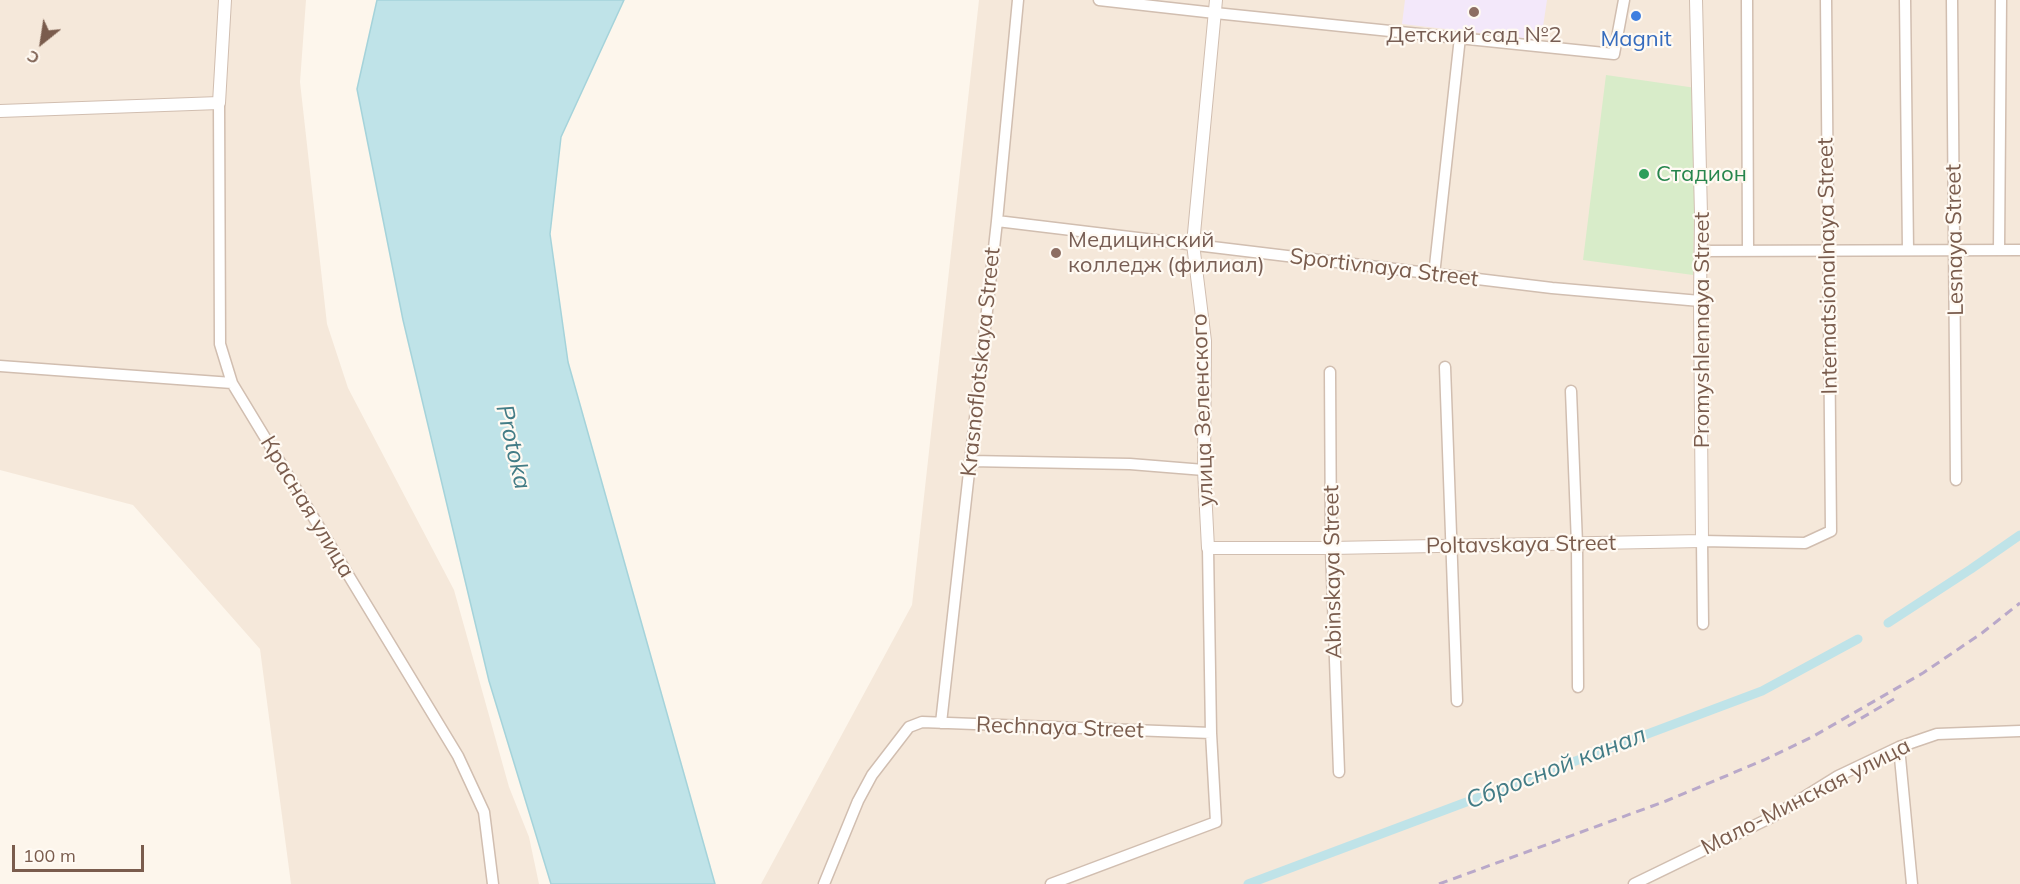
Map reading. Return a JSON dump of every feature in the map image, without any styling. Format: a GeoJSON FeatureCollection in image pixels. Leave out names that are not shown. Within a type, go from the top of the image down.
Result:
{"type":"FeatureCollection","features":[{"type":"Feature","properties":{"kind":"street"},"geometry":{"type":"LineString","coordinates":[[0,111],[219,104],[225,0]]}},
{"type":"Feature","properties":{"kind":"street","name":"Krasnoflotskaya Street"},"geometry":{"type":"LineString","coordinates":[[941,723],[997,221],[1018,0]]}},
{"type":"Feature","properties":{"kind":"street"},"geometry":{"type":"LineString","coordinates":[[1099,0],[1215,14],[1614,54],[1624,0]]}},
{"type":"Feature","properties":{"kind":"street","name":"улица Зеленского"},"geometry":{"type":"LineString","coordinates":[[1051,884],[1216,822],[1211,733],[1208,548],[1204,470],[1205,341],[1193,244],[1216,0]]}},
{"type":"Feature","properties":{"kind":"street","name":"Promyshlennaya Street"},"geometry":{"type":"LineString","coordinates":[[1696,0],[1701,251],[1703,624]]}},
{"type":"Feature","properties":{"kind":"street"},"geometry":{"type":"LineString","coordinates":[[1747,0],[1748,251]]}},
{"type":"Feature","properties":{"kind":"street","name":"Internatsionalnaya Street"},"geometry":{"type":"LineString","coordinates":[[1826,0],[1831,531]]}},
{"type":"Feature","properties":{"kind":"street"},"geometry":{"type":"LineString","coordinates":[[1905,0],[1908,250]]}},
{"type":"Feature","properties":{"kind":"street","name":"Lesnaya Street"},"geometry":{"type":"LineString","coordinates":[[1952,0],[1956,480]]}},
{"type":"Feature","properties":{"kind":"street"},"geometry":{"type":"LineString","coordinates":[[1999,250],[2001,0]]}},
{"type":"Feature","properties":{"kind":"street"},"geometry":{"type":"LineString","coordinates":[[1434,275],[1460,37]]}},
{"type":"Feature","properties":{"kind":"street","name":"Красная улица"},"geometry":{"type":"LineString","coordinates":[[219,104],[220,344],[232,383],[458,756],[484,812],[493,884]]}},
{"type":"Feature","properties":{"kind":"street","name":"Sportivnaya Street"},"geometry":{"type":"LineString","coordinates":[[997,221],[1434,275],[1700,301]]}},
{"type":"Feature","properties":{"kind":"street"},"geometry":{"type":"LineString","coordinates":[[1701,251],[2020,250]]}},
{"type":"Feature","properties":{"kind":"street"},"geometry":{"type":"LineString","coordinates":[[0,366],[232,383]]}},
{"type":"Feature","properties":{"kind":"street"},"geometry":{"type":"LineString","coordinates":[[1445,367],[1457,701]]}},
{"type":"Feature","properties":{"kind":"street","name":"Abinskaya Street"},"geometry":{"type":"LineString","coordinates":[[1330,372],[1331,548],[1339,772]]}},
{"type":"Feature","properties":{"kind":"street"},"geometry":{"type":"LineString","coordinates":[[1571,391],[1577,544],[1578,687]]}},
{"type":"Feature","properties":{"kind":"street"},"geometry":{"type":"LineString","coordinates":[[970,461],[1130,464],[1204,470]]}},
{"type":"Feature","properties":{"kind":"street","name":"Poltavskaya Street"},"geometry":{"type":"LineString","coordinates":[[1208,548],[1702,541],[1805,543],[1831,531]]}},
{"type":"Feature","properties":{"kind":"street","name":"Rechnaya Street"},"geometry":{"type":"LineString","coordinates":[[824,884],[858,801],[872,775],[909,727],[922,722],[1211,733]]}},
{"type":"Feature","properties":{"kind":"street","name":"Мало-Минская улица"},"geometry":{"type":"LineString","coordinates":[[1634,884],[1772,817],[1838,776],[1899,747],[1937,734],[2020,731]]}},
{"type":"Feature","properties":{"kind":"street"},"geometry":{"type":"LineString","coordinates":[[1899,747],[1912,884]]}},
{"type":"Feature","properties":{"kind":"shaded area"},"geometry":{"type":"Polygon","coordinates":[[[0,0],[306,0],[300,82],[327,324],[348,388],[454,590],[509,787],[529,837],[539,884],[291,884],[260,649],[133,505],[0,470],[0,0]]]}},
{"type":"Feature","properties":{"kind":"shaded area"},"geometry":{"type":"Polygon","coordinates":[[[979,0],[2020,0],[2020,884],[761,884],[912,605],[979,0]]]}},
{"type":"Feature","properties":{"kind":"shaded area","name":"Детский сад №2"},"geometry":{"type":"Polygon","coordinates":[[[1405,0],[1547,0],[1541,40],[1402,24],[1405,0]]]}},
{"type":"Feature","properties":{"kind":"green space","name":"Стадион"},"geometry":{"type":"Polygon","coordinates":[[[1606,75],[1696,88],[1693,275],[1583,260],[1606,75]]]}},
{"type":"Feature","properties":{"kind":"water","name":"Protoka"},"geometry":{"type":"Polygon","coordinates":[[[377,0],[624,0],[561,137],[550,234],[568,362],[715,884],[551,884],[489,681],[403,320],[357,89],[377,0]]]}},
{"type":"Feature","properties":{"kind":"waterway","name":"Сбросной канал"},"geometry":{"type":"LineString","coordinates":[[1888,623],[2020,535]]}},
{"type":"Feature","properties":{"kind":"waterway","name":"Сбросной канал"},"geometry":{"type":"LineString","coordinates":[[1248,884],[1762,691],[1858,639]]}},
{"type":"Feature","properties":{"kind":"railway"},"geometry":{"type":"LineString","coordinates":[[1439,884],[1666,801],[1812,737],[1923,673],[1982,633],[2020,603]]}},
{"type":"Feature","properties":{"kind":"railway"},"geometry":{"type":"LineString","coordinates":[[1848,726],[1894,699]]}},
{"type":"Feature","properties":{"kind":"place","name":"Детский сад №2"},"geometry":{"type":"Point","coordinates":[1474,12]}},
{"type":"Feature","properties":{"kind":"place","name":"Magnit"},"geometry":{"type":"Point","coordinates":[1636,16]}},
{"type":"Feature","properties":{"kind":"place","name":"Стадион"},"geometry":{"type":"Point","coordinates":[1644,174]}},
{"type":"Feature","properties":{"kind":"place","name":"Медицинский колледж (филиал)"},"geometry":{"type":"Point","coordinates":[1056,253]}}]}
